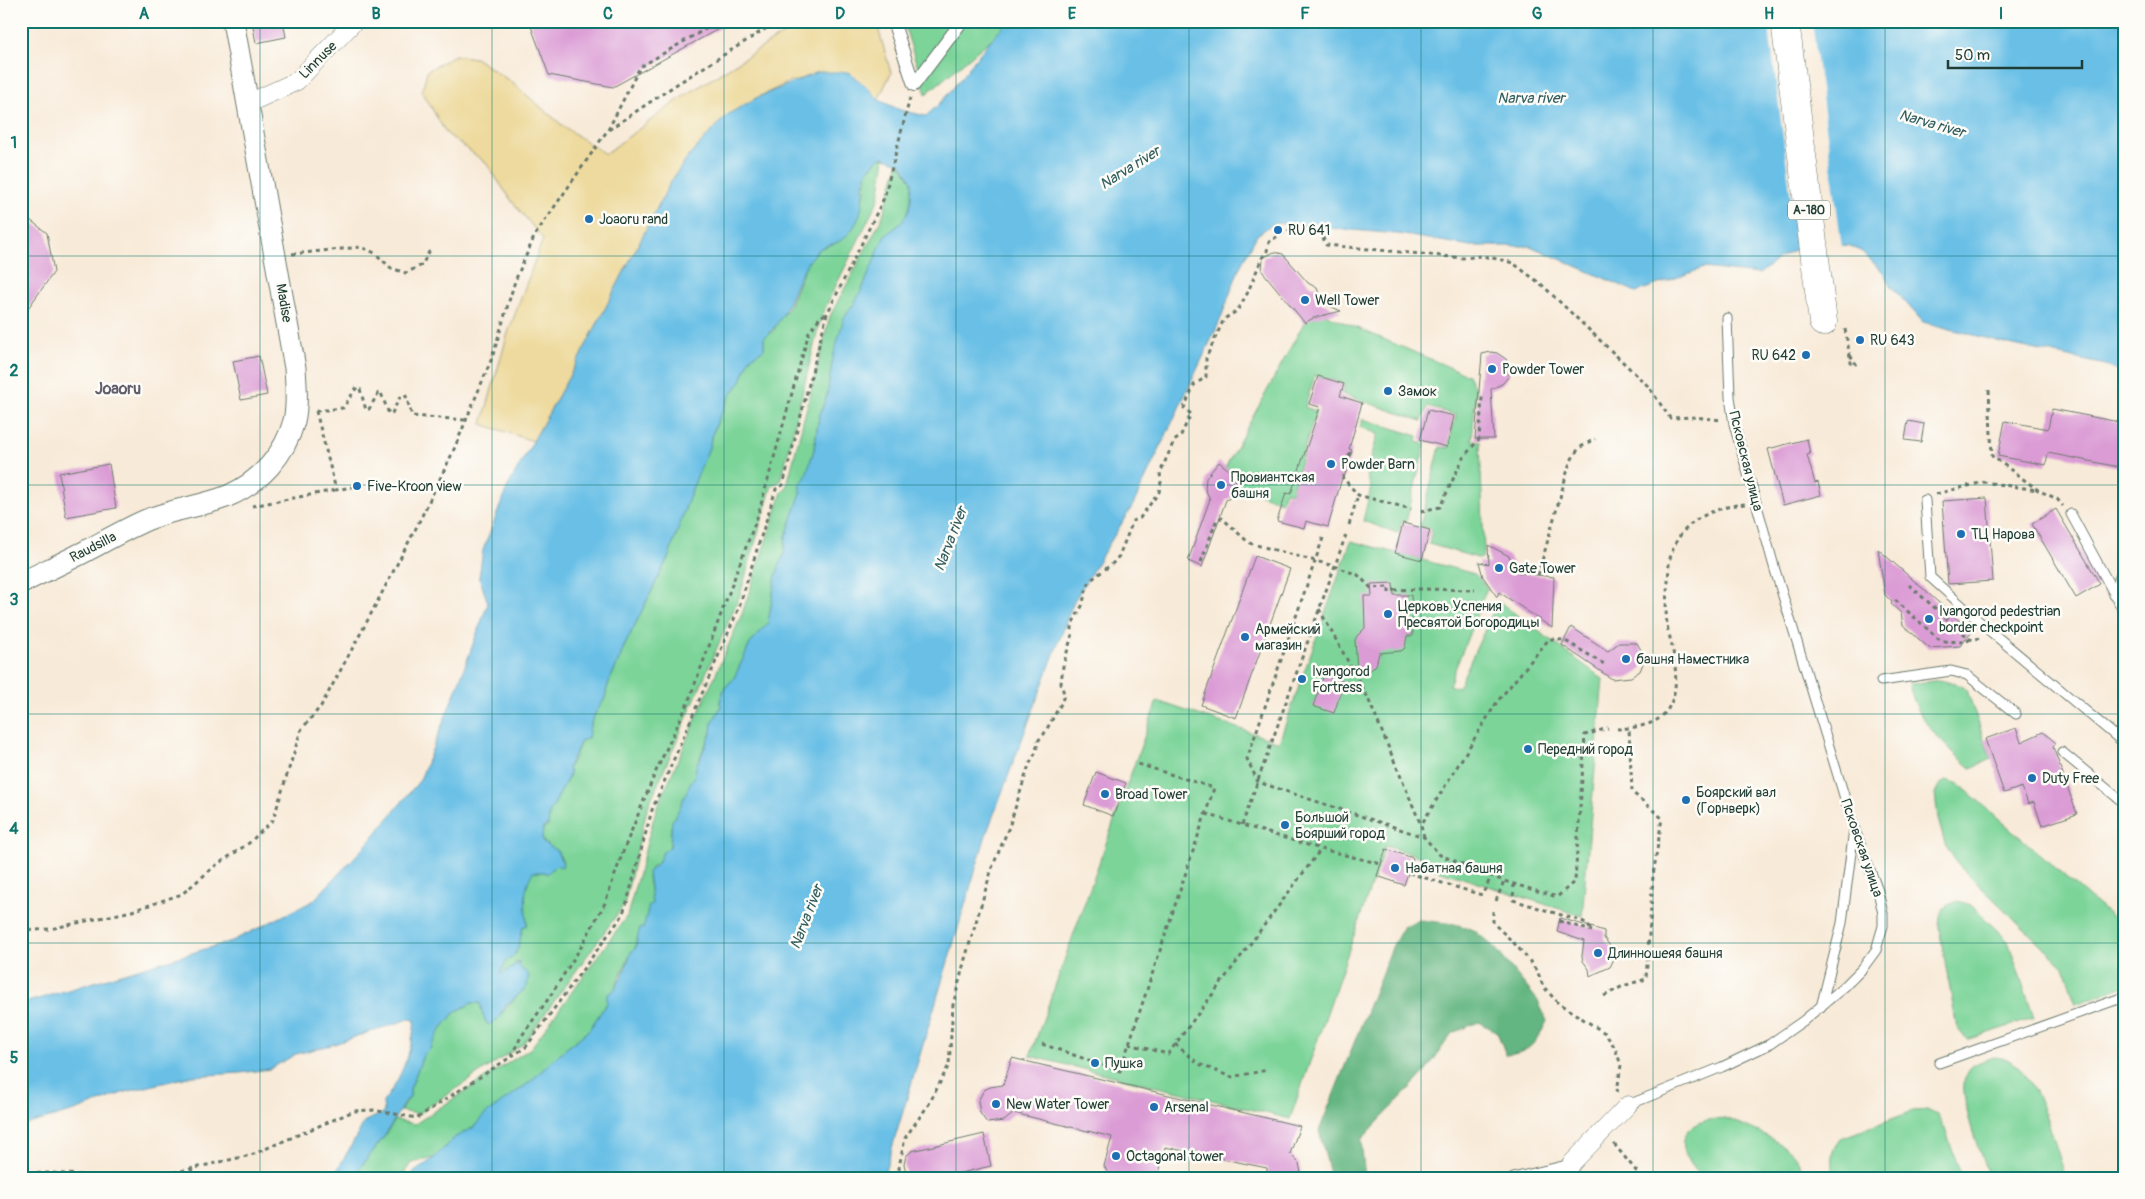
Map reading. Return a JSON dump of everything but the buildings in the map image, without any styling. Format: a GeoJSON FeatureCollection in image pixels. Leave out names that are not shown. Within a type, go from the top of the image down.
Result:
{"type":"FeatureCollection","features":[{"type":"Feature","properties":{"kind":"highway","name":"А-180"},"geometry":{"type":"LineString","coordinates":[[1785,21],[1795,97],[1834,321]]}},
{"type":"Feature","properties":{"kind":"street","name":"Madise"},"geometry":{"type":"LineString","coordinates":[[166,513],[228,496],[248,484],[265,471],[280,454],[294,420],[296,403],[295,368],[249,102],[233,21]]}},
{"type":"Feature","properties":{"kind":"street","name":"Linnuse"},"geometry":{"type":"LineString","coordinates":[[249,102],[296,81],[355,21]]}},
{"type":"Feature","properties":{"kind":"street"},"geometry":{"type":"LineString","coordinates":[[893,21],[914,85],[962,21]]}},
{"type":"Feature","properties":{"kind":"street","name":"Raudsilla"},"geometry":{"type":"LineString","coordinates":[[21,583],[144,521],[166,513]]}},
{"type":"Feature","properties":{"kind":"street","name":"Псковская улица"},"geometry":{"type":"LineString","coordinates":[[1568,1171],[1622,1100]]}},
{"type":"Feature","properties":{"kind":"lane","name":"Псковская улица"},"geometry":{"type":"LineString","coordinates":[[1622,1100],[1695,1079],[1770,1044],[1821,1008],[1862,969],[1876,950],[1883,926],[1883,914],[1878,891],[1854,828],[1734,424],[1730,397],[1727,318]]}},
{"type":"Feature","properties":{"kind":"lane"},"geometry":{"type":"LineString","coordinates":[[1925,500],[1930,577],[1990,631],[2124,743]]}},
{"type":"Feature","properties":{"kind":"lane"},"geometry":{"type":"LineString","coordinates":[[2071,514],[2124,612]]}},
{"type":"Feature","properties":{"kind":"lane"},"geometry":{"type":"LineString","coordinates":[[2114,595],[2124,564]]}},
{"type":"Feature","properties":{"kind":"lane"},"geometry":{"type":"LineString","coordinates":[[1881,680],[1951,671],[1967,675],[2016,714]]}},
{"type":"Feature","properties":{"kind":"lane"},"geometry":{"type":"LineString","coordinates":[[2062,752],[2124,803]]}},
{"type":"Feature","properties":{"kind":"lane"},"geometry":{"type":"LineString","coordinates":[[1821,1008],[1842,923],[1854,828]]}},
{"type":"Feature","properties":{"kind":"lane"},"geometry":{"type":"LineString","coordinates":[[1939,1063],[2124,997]]}},
{"type":"Feature","properties":{"kind":"lane"},"geometry":{"type":"LineString","coordinates":[[1514,1178],[1568,1171]]}},
{"type":"Feature","properties":{"kind":"path"},"geometry":{"type":"LineString","coordinates":[[21,931],[50,929],[123,913],[182,894],[215,866],[249,843],[273,820],[300,730],[321,706],[420,520],[452,454],[492,358],[515,281],[535,235],[608,131],[640,67],[719,21]]}},
{"type":"Feature","properties":{"kind":"path"},"geometry":{"type":"LineString","coordinates":[[608,131],[677,84],[778,21]]}},
{"type":"Feature","properties":{"kind":"path"},"geometry":{"type":"LineString","coordinates":[[21,1174],[52,1172],[104,1177],[161,1174],[252,1155],[354,1111],[373,1110],[417,1118],[526,1047],[625,910],[652,810],[738,610],[776,489],[783,486],[827,314],[884,198],[907,109]]}},
{"type":"Feature","properties":{"kind":"path"},"geometry":{"type":"LineString","coordinates":[[900,1178],[899,1167],[905,1138],[928,1104],[949,1065],[953,1005],[965,959],[992,868],[1029,765],[1036,752],[1038,741],[1062,702],[1064,694],[1061,683],[1063,666],[1072,635],[1072,624],[1082,606],[1086,587],[1091,580],[1119,556],[1133,521],[1140,518],[1158,492],[1161,482],[1160,473],[1174,441],[1180,437],[1191,414],[1184,408],[1194,385],[1206,377],[1206,358],[1224,319],[1237,311],[1247,294],[1269,242],[1279,233],[1310,227],[1321,233],[1326,245],[1463,258],[1482,256],[1513,263],[1542,285],[1648,386],[1670,418],[1712,418],[1734,424]]}},
{"type":"Feature","properties":{"kind":"path"},"geometry":{"type":"LineString","coordinates":[[289,254],[360,247],[375,253],[391,268],[406,273],[422,265],[430,250]]}},
{"type":"Feature","properties":{"kind":"path"},"geometry":{"type":"LineString","coordinates":[[511,1056],[581,947],[605,903],[624,849],[656,771],[687,705],[739,570],[758,515],[809,332],[821,316],[827,314]]}},
{"type":"Feature","properties":{"kind":"path"},"geometry":{"type":"LineString","coordinates":[[1834,321],[1849,355],[1852,368]]}},
{"type":"Feature","properties":{"kind":"path"},"geometry":{"type":"LineString","coordinates":[[1849,355],[1858,367]]}},
{"type":"Feature","properties":{"kind":"path"},"geometry":{"type":"LineString","coordinates":[[316,411],[343,408],[357,388],[360,389],[366,410],[369,409],[378,392],[381,393],[389,414],[392,413],[402,395],[406,396],[412,416],[466,420]]}},
{"type":"Feature","properties":{"kind":"path"},"geometry":{"type":"LineString","coordinates":[[1989,390],[1992,456],[2038,490],[2057,499],[2071,514]]}},
{"type":"Feature","properties":{"kind":"path"},"geometry":{"type":"LineString","coordinates":[[1421,511],[1440,507],[1463,458],[1479,439],[1482,397]]}},
{"type":"Feature","properties":{"kind":"path"},"geometry":{"type":"LineString","coordinates":[[314,405],[336,490]]}},
{"type":"Feature","properties":{"kind":"path"},"geometry":{"type":"LineString","coordinates":[[1538,575],[1570,462],[1579,448],[1595,439]]}},
{"type":"Feature","properties":{"kind":"path"},"geometry":{"type":"LineString","coordinates":[[1350,452],[1343,478],[1358,495],[1411,509]]}},
{"type":"Feature","properties":{"kind":"path"},"geometry":{"type":"LineString","coordinates":[[1925,500],[1932,495],[1984,482],[2038,490]]}},
{"type":"Feature","properties":{"kind":"path"},"geometry":{"type":"LineString","coordinates":[[249,506],[357,486]]}},
{"type":"Feature","properties":{"kind":"path"},"geometry":{"type":"LineString","coordinates":[[1349,525],[1358,495]]}},
{"type":"Feature","properties":{"kind":"path"},"geometry":{"type":"LineString","coordinates":[[1617,728],[1629,728],[1654,722],[1663,716],[1674,695],[1676,664],[1664,612],[1671,555],[1684,530],[1705,514],[1716,509],[1756,503]]}},
{"type":"Feature","properties":{"kind":"path"},"geometry":{"type":"LineString","coordinates":[[1201,562],[1217,519],[1222,518],[1249,542],[1334,566],[1358,575],[1372,588],[1389,587],[1389,597]]}},
{"type":"Feature","properties":{"kind":"path"},"geometry":{"type":"LineString","coordinates":[[1242,825],[1347,532]]}},
{"type":"Feature","properties":{"kind":"path"},"geometry":{"type":"LineString","coordinates":[[1323,538],[1248,759],[1258,782],[1424,837]]}},
{"type":"Feature","properties":{"kind":"path"},"geometry":{"type":"LineString","coordinates":[[1368,584],[1372,592]]}},
{"type":"Feature","properties":{"kind":"path"},"geometry":{"type":"LineString","coordinates":[[1909,585],[1974,640]]}},
{"type":"Feature","properties":{"kind":"path"},"geometry":{"type":"LineString","coordinates":[[1394,590],[1475,590]]}},
{"type":"Feature","properties":{"kind":"path"},"geometry":{"type":"LineString","coordinates":[[1895,600],[1941,641],[1966,642],[1970,638]]}},
{"type":"Feature","properties":{"kind":"path"},"geometry":{"type":"LineString","coordinates":[[1319,608],[1367,696],[1421,825],[1424,837],[1440,855],[1504,881],[1557,897],[1575,881],[1585,735],[1608,728]]}},
{"type":"Feature","properties":{"kind":"path"},"geometry":{"type":"LineString","coordinates":[[1421,825],[1497,702],[1549,639],[1564,640],[1604,664]]}},
{"type":"Feature","properties":{"kind":"path"},"geometry":{"type":"LineString","coordinates":[[1604,996],[1623,986],[1646,979],[1653,876],[1662,818],[1632,792],[1629,728]]}},
{"type":"Feature","properties":{"kind":"path"},"geometry":{"type":"LineString","coordinates":[[1042,1044],[1120,1071],[1206,814],[1214,788],[1135,763]]}},
{"type":"Feature","properties":{"kind":"path"},"geometry":{"type":"LineString","coordinates":[[1206,814],[1321,849],[1381,864]]}},
{"type":"Feature","properties":{"kind":"path"},"geometry":{"type":"LineString","coordinates":[[1129,1044],[1168,1054],[1321,849]]}},
{"type":"Feature","properties":{"kind":"path"},"geometry":{"type":"LineString","coordinates":[[1409,872],[1482,895],[1492,875]]}},
{"type":"Feature","properties":{"kind":"path"},"geometry":{"type":"LineString","coordinates":[[1496,901],[1504,881]]}},
{"type":"Feature","properties":{"kind":"path"},"geometry":{"type":"LineString","coordinates":[[1514,884],[1513,900],[1584,922],[1594,931],[1560,920]]}},
{"type":"Feature","properties":{"kind":"path"},"geometry":{"type":"LineString","coordinates":[[1493,911],[1493,923],[1528,960],[1548,992],[1558,1003],[1605,1034],[1616,1048],[1621,1065],[1622,1100]]}},
{"type":"Feature","properties":{"kind":"path"},"geometry":{"type":"LineString","coordinates":[[1175,1044],[1199,1064],[1231,1076],[1268,1070]]}},
{"type":"Feature","properties":{"kind":"path"},"geometry":{"type":"LineString","coordinates":[[1614,1144],[1642,1178]]}},
{"type":"Feature","properties":{"kind":"path"},"geometry":{"type":"LineString","coordinates":[[189,1178],[191,1169]]}},
{"type":"Feature","properties":{"kind":"path"},"geometry":{"type":"LineString","coordinates":[[191,1169],[195,1178]]}},
{"type":"Feature","properties":{"kind":"path"},"geometry":{"type":"LineString","coordinates":[[150,1178],[161,1174]]}},
{"type":"Feature","properties":{"kind":"green space"},"geometry":{"type":"Polygon","coordinates":[[[903,21],[1013,21],[926,94],[903,21]]]}},
{"type":"Feature","properties":{"kind":"green space"},"geometry":{"type":"Polygon","coordinates":[[[879,158],[885,158],[879,198],[826,306],[819,325],[781,481],[772,485],[740,595],[647,809],[624,905],[523,1044],[418,1114],[400,1111],[410,1097],[410,1089],[423,1056],[430,1049],[440,1030],[455,1012],[472,1003],[480,1003],[488,1025],[527,987],[517,961],[512,968],[499,975],[507,960],[516,953],[523,927],[527,924],[525,898],[527,884],[532,872],[547,873],[556,865],[560,866],[563,861],[557,851],[542,839],[543,828],[548,827],[549,814],[570,774],[568,768],[581,741],[588,738],[591,722],[604,700],[607,687],[623,649],[669,556],[690,494],[710,445],[711,437],[730,396],[741,381],[750,358],[764,349],[764,338],[774,330],[777,322],[788,309],[806,265],[819,249],[838,242],[864,195],[867,172],[879,158]]]}},
{"type":"Feature","properties":{"kind":"green space"},"geometry":{"type":"Polygon","coordinates":[[[899,162],[912,182],[909,210],[900,224],[884,237],[865,283],[844,318],[827,395],[819,417],[814,450],[805,479],[800,488],[801,493],[786,536],[784,554],[776,575],[768,624],[750,644],[734,678],[724,689],[720,702],[721,707],[712,723],[711,733],[701,754],[694,779],[671,827],[670,847],[663,852],[658,863],[651,867],[648,877],[652,904],[643,930],[636,940],[635,949],[628,959],[613,992],[607,995],[607,1003],[589,1030],[557,1056],[530,1082],[483,1116],[474,1127],[454,1138],[434,1158],[411,1163],[401,1178],[352,1178],[395,1120],[415,1124],[531,1048],[627,916],[656,810],[742,614],[782,492],[786,489],[830,316],[882,218],[899,162]]]}},
{"type":"Feature","properties":{"kind":"green space"},"geometry":{"type":"Polygon","coordinates":[[[1322,313],[1468,375],[1476,390],[1472,440],[1480,441],[1484,553],[1481,559],[1429,544],[1432,529],[1420,526],[1440,447],[1448,448],[1456,415],[1427,407],[1422,421],[1342,394],[1345,384],[1315,375],[1305,407],[1316,411],[1291,493],[1285,491],[1281,502],[1238,486],[1234,474],[1225,468],[1305,321],[1322,313]]]}},
{"type":"Feature","properties":{"kind":"green space"},"geometry":{"type":"Polygon","coordinates":[[[1363,419],[1418,436],[1417,442],[1425,444],[1406,522],[1402,521],[1398,533],[1363,521],[1371,487],[1366,474],[1378,434],[1360,427],[1363,419]]]}},
{"type":"Feature","properties":{"kind":"green space"},"geometry":{"type":"Polygon","coordinates":[[[1351,541],[1475,574],[1487,588],[1449,685],[1458,688],[1498,601],[1603,679],[1582,916],[1425,866],[1426,858],[1385,846],[1290,1119],[1030,1056],[1157,701],[1279,742],[1351,541]]]}},
{"type":"Feature","properties":{"kind":"green space"},"geometry":{"type":"Polygon","coordinates":[[[1940,680],[1959,685],[1967,690],[1991,759],[1971,768],[1941,741],[1925,721],[1918,710],[1909,684],[1940,680]]]}},
{"type":"Feature","properties":{"kind":"green space"},"geometry":{"type":"Polygon","coordinates":[[[1947,780],[1959,784],[2120,924],[2124,929],[2124,986],[2076,1004],[2064,967],[1959,866],[1945,844],[1938,819],[1935,794],[1939,785],[1947,780]]]}},
{"type":"Feature","properties":{"kind":"green space"},"geometry":{"type":"Polygon","coordinates":[[[1958,901],[1971,905],[2008,941],[2034,1018],[1967,1040],[1957,1028],[1939,928],[1942,910],[1958,901]]]}},
{"type":"Feature","properties":{"kind":"green space"},"geometry":{"type":"Polygon","coordinates":[[[1420,920],[1455,924],[1474,930],[1495,948],[1538,1001],[1547,1021],[1532,1045],[1522,1052],[1515,1054],[1506,1055],[1497,1032],[1479,1022],[1452,1033],[1426,1071],[1361,1140],[1365,1178],[1331,1178],[1319,1131],[1393,945],[1404,926],[1420,920]]]}},
{"type":"Feature","properties":{"kind":"green space"},"geometry":{"type":"Polygon","coordinates":[[[1994,1057],[2009,1060],[2020,1069],[2029,1081],[2045,1113],[2066,1178],[1989,1178],[1970,1124],[1964,1094],[1964,1082],[1967,1072],[1972,1066],[1994,1057]]]}},
{"type":"Feature","properties":{"kind":"green space"},"geometry":{"type":"Polygon","coordinates":[[[1927,1110],[1937,1115],[1945,1129],[1962,1178],[1834,1177],[1832,1156],[1841,1138],[1913,1111],[1927,1110]]]}},
{"type":"Feature","properties":{"kind":"green space"},"geometry":{"type":"Polygon","coordinates":[[[1725,1118],[1777,1141],[1794,1155],[1800,1165],[1804,1178],[1706,1178],[1700,1174],[1694,1169],[1686,1155],[1684,1140],[1686,1133],[1699,1123],[1725,1118]]]}},
{"type":"Feature","properties":{"kind":"sand","name":"Joaoru rand"},"geometry":{"type":"Polygon","coordinates":[[[804,21],[876,21],[891,73],[878,100],[867,87],[791,81],[727,115],[689,156],[671,181],[580,357],[533,441],[482,424],[508,333],[543,239],[511,200],[486,163],[446,133],[422,91],[427,71],[455,55],[475,58],[510,81],[563,126],[605,154],[681,98],[804,21]]]}},
{"type":"Feature","properties":{"kind":"water","name":"Narva river"},"geometry":{"type":"Polygon","coordinates":[[[1010,21],[2124,21],[2124,373],[2106,365],[2009,344],[1923,322],[1890,285],[1884,273],[1862,252],[1851,246],[1831,244],[1796,249],[1778,259],[1759,274],[1704,268],[1636,292],[1530,246],[1471,246],[1398,234],[1274,223],[1257,235],[1239,269],[1219,323],[1133,505],[1074,601],[986,835],[883,1178],[406,1178],[434,1158],[454,1138],[474,1127],[483,1116],[530,1082],[557,1056],[589,1030],[607,1003],[607,995],[619,982],[631,952],[635,949],[640,927],[643,929],[649,906],[652,904],[648,872],[658,863],[663,852],[670,847],[672,820],[675,818],[694,778],[697,762],[711,733],[712,723],[721,707],[720,702],[724,689],[734,678],[750,644],[768,623],[776,575],[784,554],[786,536],[801,493],[799,485],[805,478],[814,450],[819,417],[827,395],[833,356],[844,318],[865,283],[884,236],[900,224],[909,210],[912,182],[902,164],[883,157],[879,158],[869,168],[865,177],[860,215],[853,228],[843,239],[818,250],[810,259],[788,305],[774,328],[764,338],[764,349],[750,358],[741,381],[730,396],[711,437],[710,445],[690,494],[669,556],[623,649],[607,687],[604,700],[591,722],[588,738],[581,741],[568,767],[570,774],[549,814],[548,825],[543,828],[542,839],[543,842],[557,851],[563,864],[562,867],[556,865],[547,874],[545,872],[533,872],[526,891],[527,925],[523,927],[518,948],[513,957],[507,960],[500,974],[512,968],[519,961],[519,966],[529,975],[527,987],[506,1006],[497,1020],[488,1025],[480,1003],[472,1003],[455,1012],[440,1030],[430,1049],[423,1056],[410,1089],[410,1097],[404,1103],[384,1137],[352,1178],[333,1178],[365,1121],[384,1113],[383,1102],[396,1083],[409,1053],[415,1020],[409,1019],[331,1045],[296,1054],[270,1069],[192,1076],[125,1092],[75,1111],[21,1126],[21,1004],[232,941],[313,901],[367,844],[420,780],[488,603],[479,577],[483,550],[507,488],[580,357],[671,181],[689,156],[727,115],[756,98],[818,72],[848,72],[867,87],[879,100],[900,110],[926,116],[948,94],[998,32],[1010,21]]]}},
{"type":"Feature","properties":{"kind":"pier"},"geometry":{"type":"Polygon","coordinates":[[[1768,21],[1812,21],[1842,248],[1831,247],[1798,252],[1768,21]]]}},
{"type":"Feature","properties":{"kind":"place","name":"Joaoru rand"},"geometry":{"type":"Point","coordinates":[589,219]}},
{"type":"Feature","properties":{"kind":"place","name":"RU 641"},"geometry":{"type":"Point","coordinates":[1278,230]}},
{"type":"Feature","properties":{"kind":"place","name":"Well Tower"},"geometry":{"type":"Point","coordinates":[1305,300]}},
{"type":"Feature","properties":{"kind":"place","name":"RU 643"},"geometry":{"type":"Point","coordinates":[1860,340]}},
{"type":"Feature","properties":{"kind":"place","name":"RU 642"},"geometry":{"type":"Point","coordinates":[1806,355]}},
{"type":"Feature","properties":{"kind":"place","name":"Powder Tower"},"geometry":{"type":"Point","coordinates":[1492,369]}},
{"type":"Feature","properties":{"kind":"place","name":"Замок"},"geometry":{"type":"Point","coordinates":[1388,391]}},
{"type":"Feature","properties":{"kind":"place","name":"Powder Barn"},"geometry":{"type":"Point","coordinates":[1331,464]}},
{"type":"Feature","properties":{"kind":"place","name":"Провиантская башня"},"geometry":{"type":"Point","coordinates":[1221,485]}},
{"type":"Feature","properties":{"kind":"place","name":"Five-Kroon view"},"geometry":{"type":"Point","coordinates":[357,486]}},
{"type":"Feature","properties":{"kind":"place","name":"ТЦ Нарова"},"geometry":{"type":"Point","coordinates":[1961,534]}},
{"type":"Feature","properties":{"kind":"place","name":"Gate Tower"},"geometry":{"type":"Point","coordinates":[1499,568]}},
{"type":"Feature","properties":{"kind":"place","name":"Церковь Успения Пресвятой Богородицы"},"geometry":{"type":"Point","coordinates":[1388,614]}},
{"type":"Feature","properties":{"kind":"place","name":"Ivangorod pedestrian border checkpoint"},"geometry":{"type":"Point","coordinates":[1929,619]}},
{"type":"Feature","properties":{"kind":"place","name":"Армейский магазин"},"geometry":{"type":"Point","coordinates":[1245,637]}},
{"type":"Feature","properties":{"kind":"place","name":"башня Наместника"},"geometry":{"type":"Point","coordinates":[1626,659]}},
{"type":"Feature","properties":{"kind":"place","name":"Ivangorod Fortress"},"geometry":{"type":"Point","coordinates":[1302,679]}},
{"type":"Feature","properties":{"kind":"place","name":"Передний город"},"geometry":{"type":"Point","coordinates":[1528,749]}},
{"type":"Feature","properties":{"kind":"place","name":"Duty Free"},"geometry":{"type":"Point","coordinates":[2032,778]}},
{"type":"Feature","properties":{"kind":"place","name":"Broad Tower"},"geometry":{"type":"Point","coordinates":[1105,794]}},
{"type":"Feature","properties":{"kind":"place","name":"Боярский вал (Горнверк)"},"geometry":{"type":"Point","coordinates":[1686,800]}},
{"type":"Feature","properties":{"kind":"place","name":"Большой Боярший город"},"geometry":{"type":"Point","coordinates":[1285,825]}},
{"type":"Feature","properties":{"kind":"place","name":"Набатная башня"},"geometry":{"type":"Point","coordinates":[1395,868]}},
{"type":"Feature","properties":{"kind":"place","name":"Длинношеяя башня"},"geometry":{"type":"Point","coordinates":[1598,953]}},
{"type":"Feature","properties":{"kind":"place","name":"Пушка"},"geometry":{"type":"Point","coordinates":[1095,1063]}},
{"type":"Feature","properties":{"kind":"place","name":"New Water Tower"},"geometry":{"type":"Point","coordinates":[996,1104]}},
{"type":"Feature","properties":{"kind":"place","name":"Arsenal"},"geometry":{"type":"Point","coordinates":[1154,1107]}},
{"type":"Feature","properties":{"kind":"place","name":"Octagonal tower"},"geometry":{"type":"Point","coordinates":[1116,1156]}},
{"type":"Feature","properties":{"kind":"district","name":"Joaoru"},"geometry":{"type":"Point","coordinates":[118,389]}}]}
